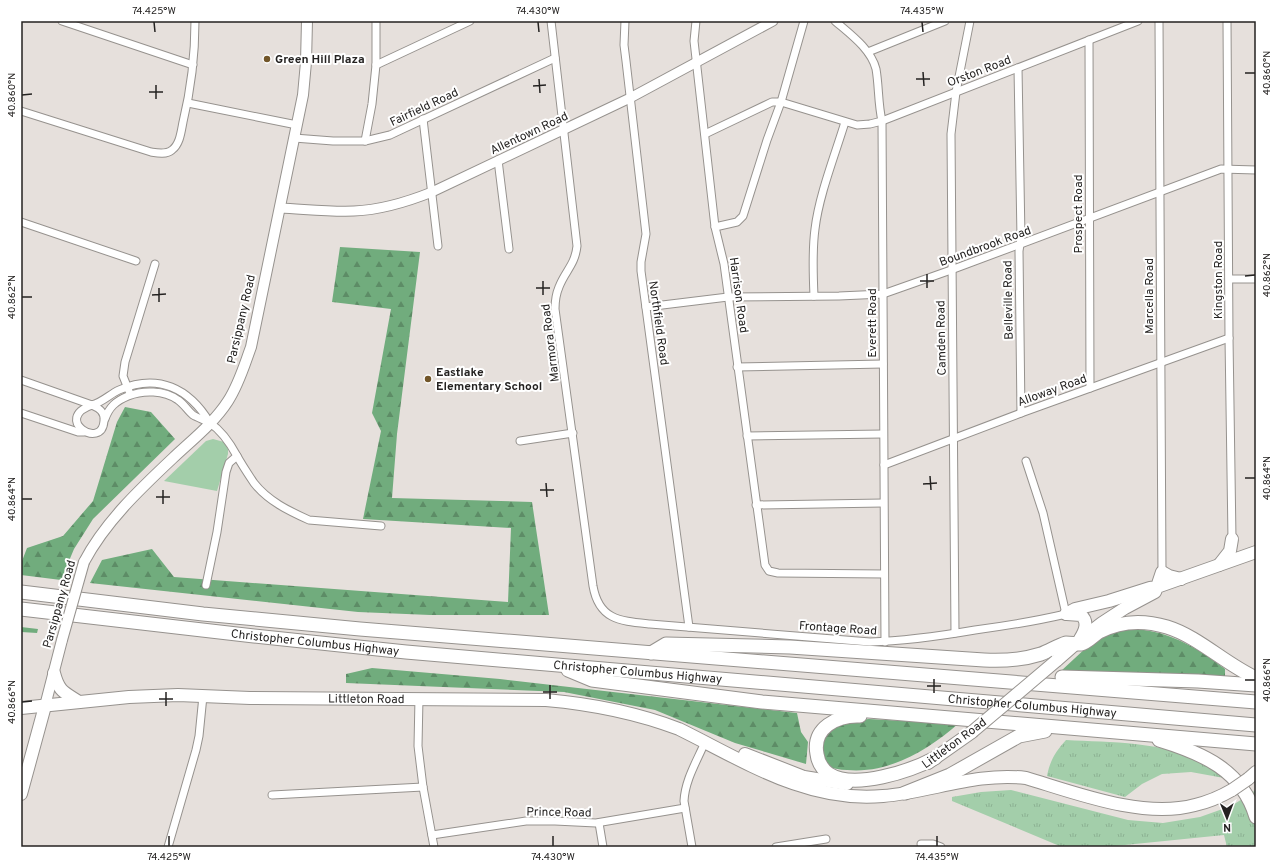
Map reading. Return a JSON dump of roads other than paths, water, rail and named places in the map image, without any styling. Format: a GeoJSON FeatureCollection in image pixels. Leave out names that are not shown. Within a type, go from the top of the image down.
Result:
{"type":"FeatureCollection","features":[{"type":"Feature","properties":{"kind":"highway","name":"Christopher Columbus Highway"},"geometry":{"type":"LineString","coordinates":[[21,592],[281,622],[1256,702]]}},
{"type":"Feature","properties":{"kind":"highway","name":"Christopher Columbus Highway"},"geometry":{"type":"LineString","coordinates":[[21,609],[413,653],[1256,726]]}},
{"type":"Feature","properties":{"kind":"highway"},"geometry":{"type":"LineString","coordinates":[[651,653],[666,644],[790,647],[996,661],[1020,659],[1033,656],[1066,644],[1078,642],[1082,644],[1103,630],[1134,622],[1156,624],[1176,631],[1191,638],[1239,669],[1256,678]]}},
{"type":"Feature","properties":{"kind":"highway"},"geometry":{"type":"LineString","coordinates":[[559,666],[592,680],[762,702],[1256,744]]}},
{"type":"Feature","properties":{"kind":"highway"},"geometry":{"type":"LineString","coordinates":[[926,674],[1018,674],[1075,678],[1198,681],[1256,685]]}},
{"type":"Feature","properties":{"kind":"highway"},"geometry":{"type":"LineString","coordinates":[[935,758],[924,764],[891,775],[871,778],[844,779],[829,774],[822,767],[817,756],[816,746],[819,736],[826,726],[835,720],[857,715],[964,719]]}},
{"type":"Feature","properties":{"kind":"highway"},"geometry":{"type":"LineString","coordinates":[[905,793],[950,775],[1019,736],[1028,733],[1069,728]]}},
{"type":"Feature","properties":{"kind":"highway"},"geometry":{"type":"LineString","coordinates":[[1135,733],[1196,752],[1221,767],[1244,791],[1256,817]]}},
{"type":"Feature","properties":{"kind":"main road","name":"Parsippany Road"},"geometry":{"type":"LineString","coordinates":[[45,706],[84,562],[97,539],[148,481],[222,410],[240,378],[251,347],[303,95],[306,62],[307,21]]}},
{"type":"Feature","properties":{"kind":"main road"},"geometry":{"type":"LineString","coordinates":[[1232,538],[1233,544],[1241,552],[1255,553]]}},
{"type":"Feature","properties":{"kind":"main road"},"geometry":{"type":"LineString","coordinates":[[1219,566],[1230,551],[1232,538]]}},
{"type":"Feature","properties":{"kind":"main road","name":"Littleton Road"},"geometry":{"type":"LineString","coordinates":[[705,742],[736,750],[804,777],[845,784],[872,783],[894,778],[924,766],[972,732],[1102,623],[1125,608],[1155,592],[1157,588],[1255,553]]}},
{"type":"Feature","properties":{"kind":"main road"},"geometry":{"type":"LineString","coordinates":[[1066,614],[1150,588],[1157,588],[1162,572],[1169,576],[1181,579]]}},
{"type":"Feature","properties":{"kind":"main road"},"geometry":{"type":"LineString","coordinates":[[1066,614],[1081,615],[1085,619],[1086,629],[1078,642]]}},
{"type":"Feature","properties":{"kind":"main road"},"geometry":{"type":"LineString","coordinates":[[54,673],[60,690],[79,702]]}},
{"type":"Feature","properties":{"kind":"main road","name":"Littleton Road"},"geometry":{"type":"LineString","coordinates":[[21,708],[159,695],[250,698],[525,699],[569,702],[644,717],[679,729],[784,781],[816,791],[842,796],[882,796],[905,793],[969,780],[1000,776],[1015,776],[1116,804],[1160,810],[1176,809],[1208,802],[1232,790],[1252,775]]}},
{"type":"Feature","properties":{"kind":"main road"},"geometry":{"type":"LineString","coordinates":[[21,794],[45,706]]}},
{"type":"Feature","properties":{"kind":"street"},"geometry":{"type":"LineString","coordinates":[[62,21],[193,65]]}},
{"type":"Feature","properties":{"kind":"street"},"geometry":{"type":"LineString","coordinates":[[21,111],[151,152],[169,152],[174,148],[179,140],[188,102],[193,65],[195,21]]}},
{"type":"Feature","properties":{"kind":"street"},"geometry":{"type":"LineString","coordinates":[[365,141],[372,104],[376,65],[376,21]]}},
{"type":"Feature","properties":{"kind":"street"},"geometry":{"type":"LineString","coordinates":[[376,65],[470,21]]}},
{"type":"Feature","properties":{"kind":"street","name":"Marmora Road"},"geometry":{"type":"LineString","coordinates":[[551,21],[577,246],[573,264],[559,286],[555,300],[555,309],[594,596],[608,616]]}},
{"type":"Feature","properties":{"kind":"street","name":"Northfield Road"},"geometry":{"type":"LineString","coordinates":[[625,21],[624,45],[646,234],[640,271],[689,627]]}},
{"type":"Feature","properties":{"kind":"street","name":"Harrison Road"},"geometry":{"type":"LineString","coordinates":[[696,21],[694,41],[715,227],[724,264],[764,565],[769,571],[778,574],[884,574]]}},
{"type":"Feature","properties":{"kind":"street","name":"Allentown Road"},"geometry":{"type":"LineString","coordinates":[[280,208],[354,211],[388,206],[432,192],[630,98],[773,21]]}},
{"type":"Feature","properties":{"kind":"street"},"geometry":{"type":"LineString","coordinates":[[715,227],[737,222],[743,216],[766,140],[781,102],[804,21]]}},
{"type":"Feature","properties":{"kind":"street","name":"Everett Road"},"geometry":{"type":"LineString","coordinates":[[835,21],[868,52],[872,60],[876,72],[882,121],[885,642]]}},
{"type":"Feature","properties":{"kind":"street"},"geometry":{"type":"LineString","coordinates":[[868,52],[945,21]]}},
{"type":"Feature","properties":{"kind":"street","name":"Camden Road"},"geometry":{"type":"LineString","coordinates":[[955,633],[951,134],[956,92],[970,21]]}},
{"type":"Feature","properties":{"kind":"street","name":"Orston Road"},"geometry":{"type":"LineString","coordinates":[[781,102],[857,126],[882,121],[1138,21]]}},
{"type":"Feature","properties":{"kind":"street","name":"Marcella Road"},"geometry":{"type":"LineString","coordinates":[[1159,21],[1162,572]]}},
{"type":"Feature","properties":{"kind":"street","name":"Kingston Road"},"geometry":{"type":"LineString","coordinates":[[1227,21],[1232,538]]}},
{"type":"Feature","properties":{"kind":"street","name":"Prospect Road"},"geometry":{"type":"LineString","coordinates":[[1088,40],[1090,388]]}},
{"type":"Feature","properties":{"kind":"street","name":"Fairfield Road"},"geometry":{"type":"LineString","coordinates":[[294,138],[333,141],[365,141],[390,134],[556,58]]}},
{"type":"Feature","properties":{"kind":"street","name":"Belleville Road"},"geometry":{"type":"LineString","coordinates":[[1018,68],[1021,413]]}},
{"type":"Feature","properties":{"kind":"street"},"geometry":{"type":"LineString","coordinates":[[188,102],[297,124]]}},
{"type":"Feature","properties":{"kind":"street"},"geometry":{"type":"LineString","coordinates":[[705,134],[772,102],[781,102]]}},
{"type":"Feature","properties":{"kind":"street"},"geometry":{"type":"LineString","coordinates":[[423,120],[438,246]]}},
{"type":"Feature","properties":{"kind":"street"},"geometry":{"type":"LineString","coordinates":[[814,296],[812,262],[816,222],[819,207],[846,122]]}},
{"type":"Feature","properties":{"kind":"street"},"geometry":{"type":"LineString","coordinates":[[498,160],[509,249]]}},
{"type":"Feature","properties":{"kind":"street","name":"Boundbrook Road"},"geometry":{"type":"LineString","coordinates":[[646,307],[728,297],[883,294],[1090,219],[1221,169],[1256,170]]}},
{"type":"Feature","properties":{"kind":"street"},"geometry":{"type":"LineString","coordinates":[[21,222],[136,261]]}},
{"type":"Feature","properties":{"kind":"street"},"geometry":{"type":"LineString","coordinates":[[131,395],[123,376],[125,362],[155,264]]}},
{"type":"Feature","properties":{"kind":"street"},"geometry":{"type":"LineString","coordinates":[[1230,279],[1256,279]]}},
{"type":"Feature","properties":{"kind":"street","name":"Alloway Road"},"geometry":{"type":"LineString","coordinates":[[884,465],[953,438],[1229,338]]}},
{"type":"Feature","properties":{"kind":"street"},"geometry":{"type":"LineString","coordinates":[[737,367],[883,364]]}},
{"type":"Feature","properties":{"kind":"street"},"geometry":{"type":"LineString","coordinates":[[21,380],[92,405],[102,412],[105,418]]}},
{"type":"Feature","properties":{"kind":"street"},"geometry":{"type":"LineString","coordinates":[[84,432],[77,423],[78,416],[82,409],[103,401],[117,391],[127,387],[149,384],[157,384],[176,389],[184,394],[202,409],[210,423]]}},
{"type":"Feature","properties":{"kind":"street"},"geometry":{"type":"LineString","coordinates":[[21,413],[78,432],[92,433],[98,432],[103,426],[107,412],[113,404],[131,395],[148,392],[166,394],[178,400],[193,415],[210,423],[223,434],[255,483],[279,505],[309,520],[381,526]]}},
{"type":"Feature","properties":{"kind":"street"},"geometry":{"type":"LineString","coordinates":[[520,441],[573,434]]}},
{"type":"Feature","properties":{"kind":"street"},"geometry":{"type":"LineString","coordinates":[[747,436],[883,434]]}},
{"type":"Feature","properties":{"kind":"street"},"geometry":{"type":"LineString","coordinates":[[206,585],[217,532],[226,472],[229,463],[237,456]]}},
{"type":"Feature","properties":{"kind":"street"},"geometry":{"type":"LineString","coordinates":[[1026,462],[1043,513],[1066,614]]}},
{"type":"Feature","properties":{"kind":"street"},"geometry":{"type":"LineString","coordinates":[[756,505],[883,503]]}},
{"type":"Feature","properties":{"kind":"street","name":"Frontage Road"},"geometry":{"type":"LineString","coordinates":[[608,616],[624,621],[853,642],[885,642],[1034,621],[1066,614]]}},
{"type":"Feature","properties":{"kind":"street"},"geometry":{"type":"LineString","coordinates":[[168,847],[196,750],[203,696]]}},
{"type":"Feature","properties":{"kind":"street"},"geometry":{"type":"LineString","coordinates":[[419,698],[418,746],[423,787],[434,847]]}},
{"type":"Feature","properties":{"kind":"street"},"geometry":{"type":"LineString","coordinates":[[692,847],[684,801],[686,788],[705,742]]}},
{"type":"Feature","properties":{"kind":"street"},"geometry":{"type":"LineString","coordinates":[[272,795],[423,787]]}},
{"type":"Feature","properties":{"kind":"street","name":"Prince Road"},"geometry":{"type":"LineString","coordinates":[[432,835],[526,822],[556,821],[599,823],[685,808]]}},
{"type":"Feature","properties":{"kind":"street"},"geometry":{"type":"LineString","coordinates":[[599,823],[602,847]]}},
{"type":"Feature","properties":{"kind":"street"},"geometry":{"type":"LineString","coordinates":[[776,847],[826,839]]}},
{"type":"Feature","properties":{"kind":"street"},"geometry":{"type":"LineString","coordinates":[[921,844],[933,844],[941,847]]}},
{"type":"Feature","properties":{"kind":"place","name":"Green Hill Plaza"},"geometry":{"type":"Point","coordinates":[267,59]}},
{"type":"Feature","properties":{"kind":"place","name":"Eastlake Elementary School"},"geometry":{"type":"Point","coordinates":[428,379]}}]}
